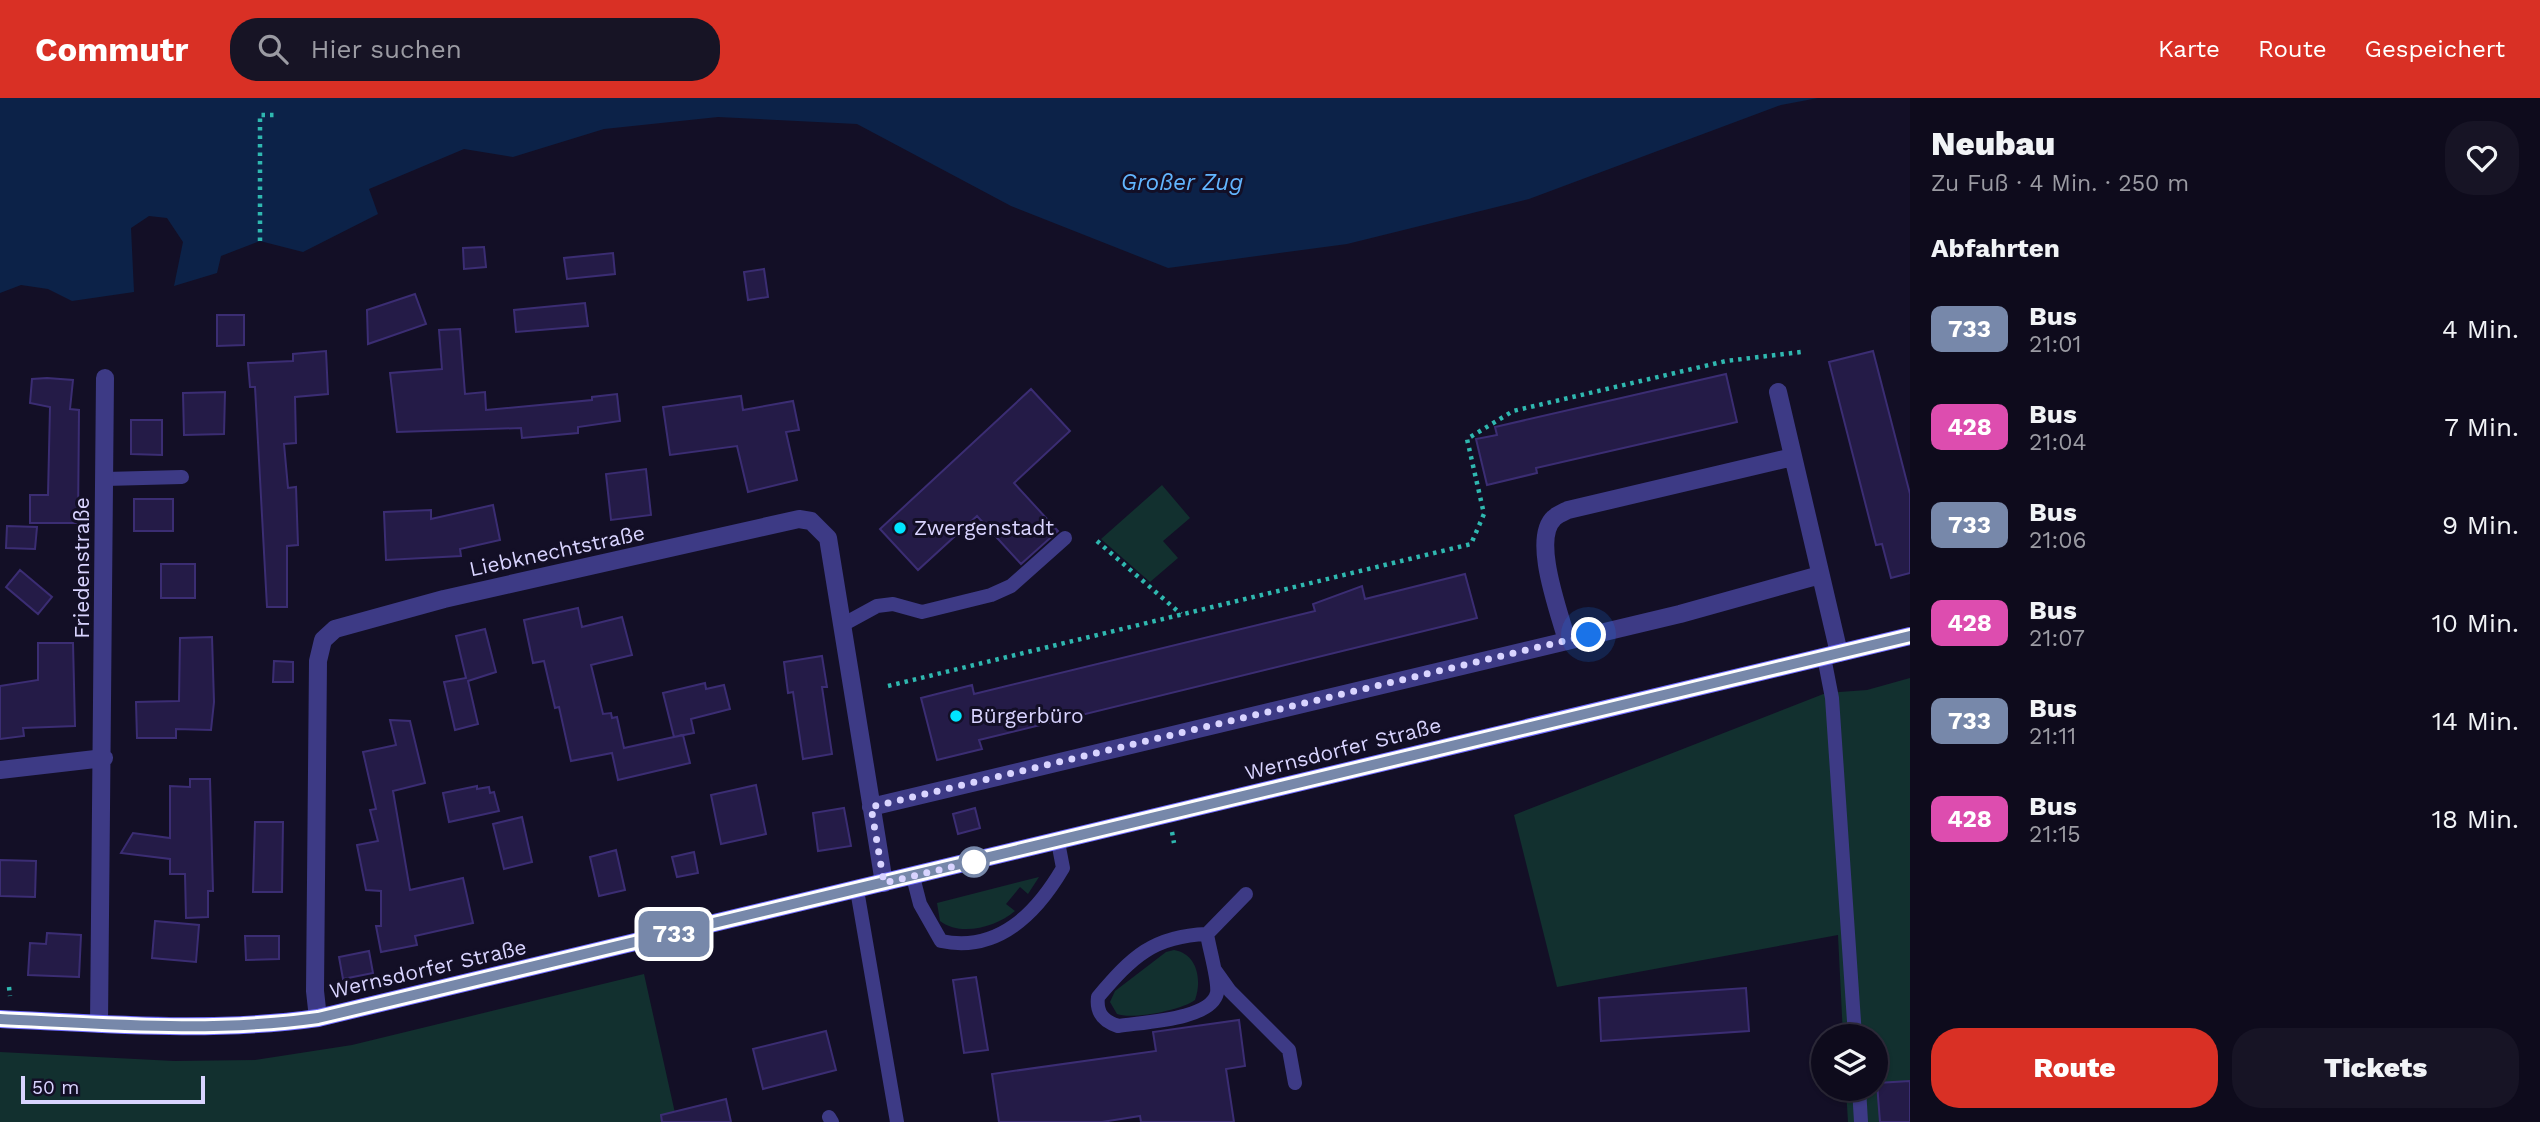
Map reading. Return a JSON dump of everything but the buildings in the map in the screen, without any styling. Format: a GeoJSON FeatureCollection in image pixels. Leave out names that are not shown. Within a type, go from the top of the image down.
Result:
{"type":"FeatureCollection","features":[{"type":"Feature","properties":{"kind":"main road","name":"Wernsdorfer Straße"},"geometry":{"type":"LineString","coordinates":[[0,1019],[258,1027],[318,1018],[1910,636]]}},
{"type":"Feature","properties":{"kind":"street","name":"Friedenstraße"},"geometry":{"type":"LineString","coordinates":[[99,1024],[104,758],[105,378]]}},
{"type":"Feature","properties":{"kind":"street"},"geometry":{"type":"LineString","coordinates":[[1778,392],[1820,575],[1831,655]]}},
{"type":"Feature","properties":{"kind":"street"},"geometry":{"type":"LineString","coordinates":[[1567,641],[1544,551],[1548,526],[1553,518],[1568,510],[1793,457]]}},
{"type":"Feature","properties":{"kind":"street","name":"Liebknechtstraße"},"geometry":{"type":"LineString","coordinates":[[318,1018],[315,991],[318,661],[323,640],[335,629],[444,599],[799,519],[811,521],[828,538],[884,883]]}},
{"type":"Feature","properties":{"kind":"street"},"geometry":{"type":"LineString","coordinates":[[871,807],[1680,614],[1820,575]]}},
{"type":"Feature","properties":{"kind":"street"},"geometry":{"type":"LineString","coordinates":[[0,770],[104,758]]}},
{"type":"Feature","properties":{"kind":"lane"},"geometry":{"type":"LineString","coordinates":[[105,479],[182,477]]}},
{"type":"Feature","properties":{"kind":"lane"},"geometry":{"type":"LineString","coordinates":[[844,624],[877,606],[893,604],[922,612],[991,596],[1011,586],[1065,538]]}},
{"type":"Feature","properties":{"kind":"lane"},"geometry":{"type":"LineString","coordinates":[[1831,655],[1854,1024]]}},
{"type":"Feature","properties":{"kind":"lane"},"geometry":{"type":"LineString","coordinates":[[913,877],[929,924],[941,941],[961,945],[996,935],[1036,909],[1063,868],[1058,842]]}},
{"type":"Feature","properties":{"kind":"lane"},"geometry":{"type":"LineString","coordinates":[[857,890],[897,1122]]}},
{"type":"Feature","properties":{"kind":"lane"},"geometry":{"type":"LineString","coordinates":[[1207,934],[1217,993],[1210,1005],[1197,1014],[1118,1026],[1107,1022],[1097,1007],[1098,997],[1111,981],[1149,948],[1170,937],[1207,934],[1246,894]]}},
{"type":"Feature","properties":{"kind":"lane"},"geometry":{"type":"LineString","coordinates":[[1213,967],[1230,990],[1289,1050],[1295,1083]]}},
{"type":"Feature","properties":{"kind":"lane"},"geometry":{"type":"LineString","coordinates":[[1860,1101],[1861,1122]]}},
{"type":"Feature","properties":{"kind":"path"},"geometry":{"type":"LineString","coordinates":[[260,241],[260,115],[275,115]]}},
{"type":"Feature","properties":{"kind":"path"},"geometry":{"type":"LineString","coordinates":[[888,685],[1472,544],[1483,514],[1467,439],[1513,411],[1726,361],[1801,352]]}},
{"type":"Feature","properties":{"kind":"path"},"geometry":{"type":"LineString","coordinates":[[1097,541],[1181,614]]}},
{"type":"Feature","properties":{"kind":"path"},"geometry":{"type":"LineString","coordinates":[[9,986],[10,996]]}},
{"type":"Feature","properties":{"kind":"green space"},"geometry":{"type":"Polygon","coordinates":[[[1162,485],[1190,518],[1163,541],[1178,558],[1150,582],[1101,539],[1162,485]]]}},
{"type":"Feature","properties":{"kind":"green space"},"geometry":{"type":"Polygon","coordinates":[[[1910,678],[1910,1122],[1848,1122],[1847,1101],[1888,1101],[1888,1024],[1842,1024],[1838,935],[1557,987],[1514,815],[1826,693],[1867,690],[1910,678]]]}},
{"type":"Feature","properties":{"kind":"green space"},"geometry":{"type":"Polygon","coordinates":[[[1039,877],[1028,894],[1020,887],[1006,904],[1015,911],[998,922],[968,929],[948,926],[940,921],[937,903],[1039,877]]]}},
{"type":"Feature","properties":{"kind":"green space"},"geometry":{"type":"Polygon","coordinates":[[[1174,950],[1188,957],[1196,969],[1198,985],[1195,1000],[1157,1013],[1134,1016],[1117,1014],[1110,1002],[1115,991],[1166,952],[1174,950]]]}},
{"type":"Feature","properties":{"kind":"green space"},"geometry":{"type":"Polygon","coordinates":[[[644,974],[677,1122],[0,1122],[0,1052],[174,1061],[255,1060],[352,1045],[644,974]]]}},
{"type":"Feature","properties":{"kind":"water","name":"Großer Zug"},"geometry":{"type":"Polygon","coordinates":[[[0,98],[1818,98],[1781,105],[1529,199],[1347,244],[1168,268],[1011,206],[857,124],[718,117],[604,129],[513,157],[464,149],[369,189],[378,214],[303,252],[260,241],[221,256],[217,273],[174,286],[183,242],[167,218],[149,216],[131,228],[134,292],[72,301],[48,289],[21,285],[0,293],[0,98]]]}},
{"type":"Feature","properties":{"kind":"bus line","name":"733"},"geometry":{"type":"LineString","coordinates":[[0,1019],[258,1027],[318,1018],[1910,636]]}},
{"type":"Feature","properties":{"kind":"place","name":"Zwergenstadt"},"geometry":{"type":"Point","coordinates":[900,528]}},
{"type":"Feature","properties":{"kind":"place","name":"Bürgerbüro"},"geometry":{"type":"Point","coordinates":[956,716]}},
{"type":"Feature","properties":{"kind":"route"},"geometry":{"type":"LineString","coordinates":[[974,862],[981,860],[884,883],[871,807],[1589,635]]}}]}
